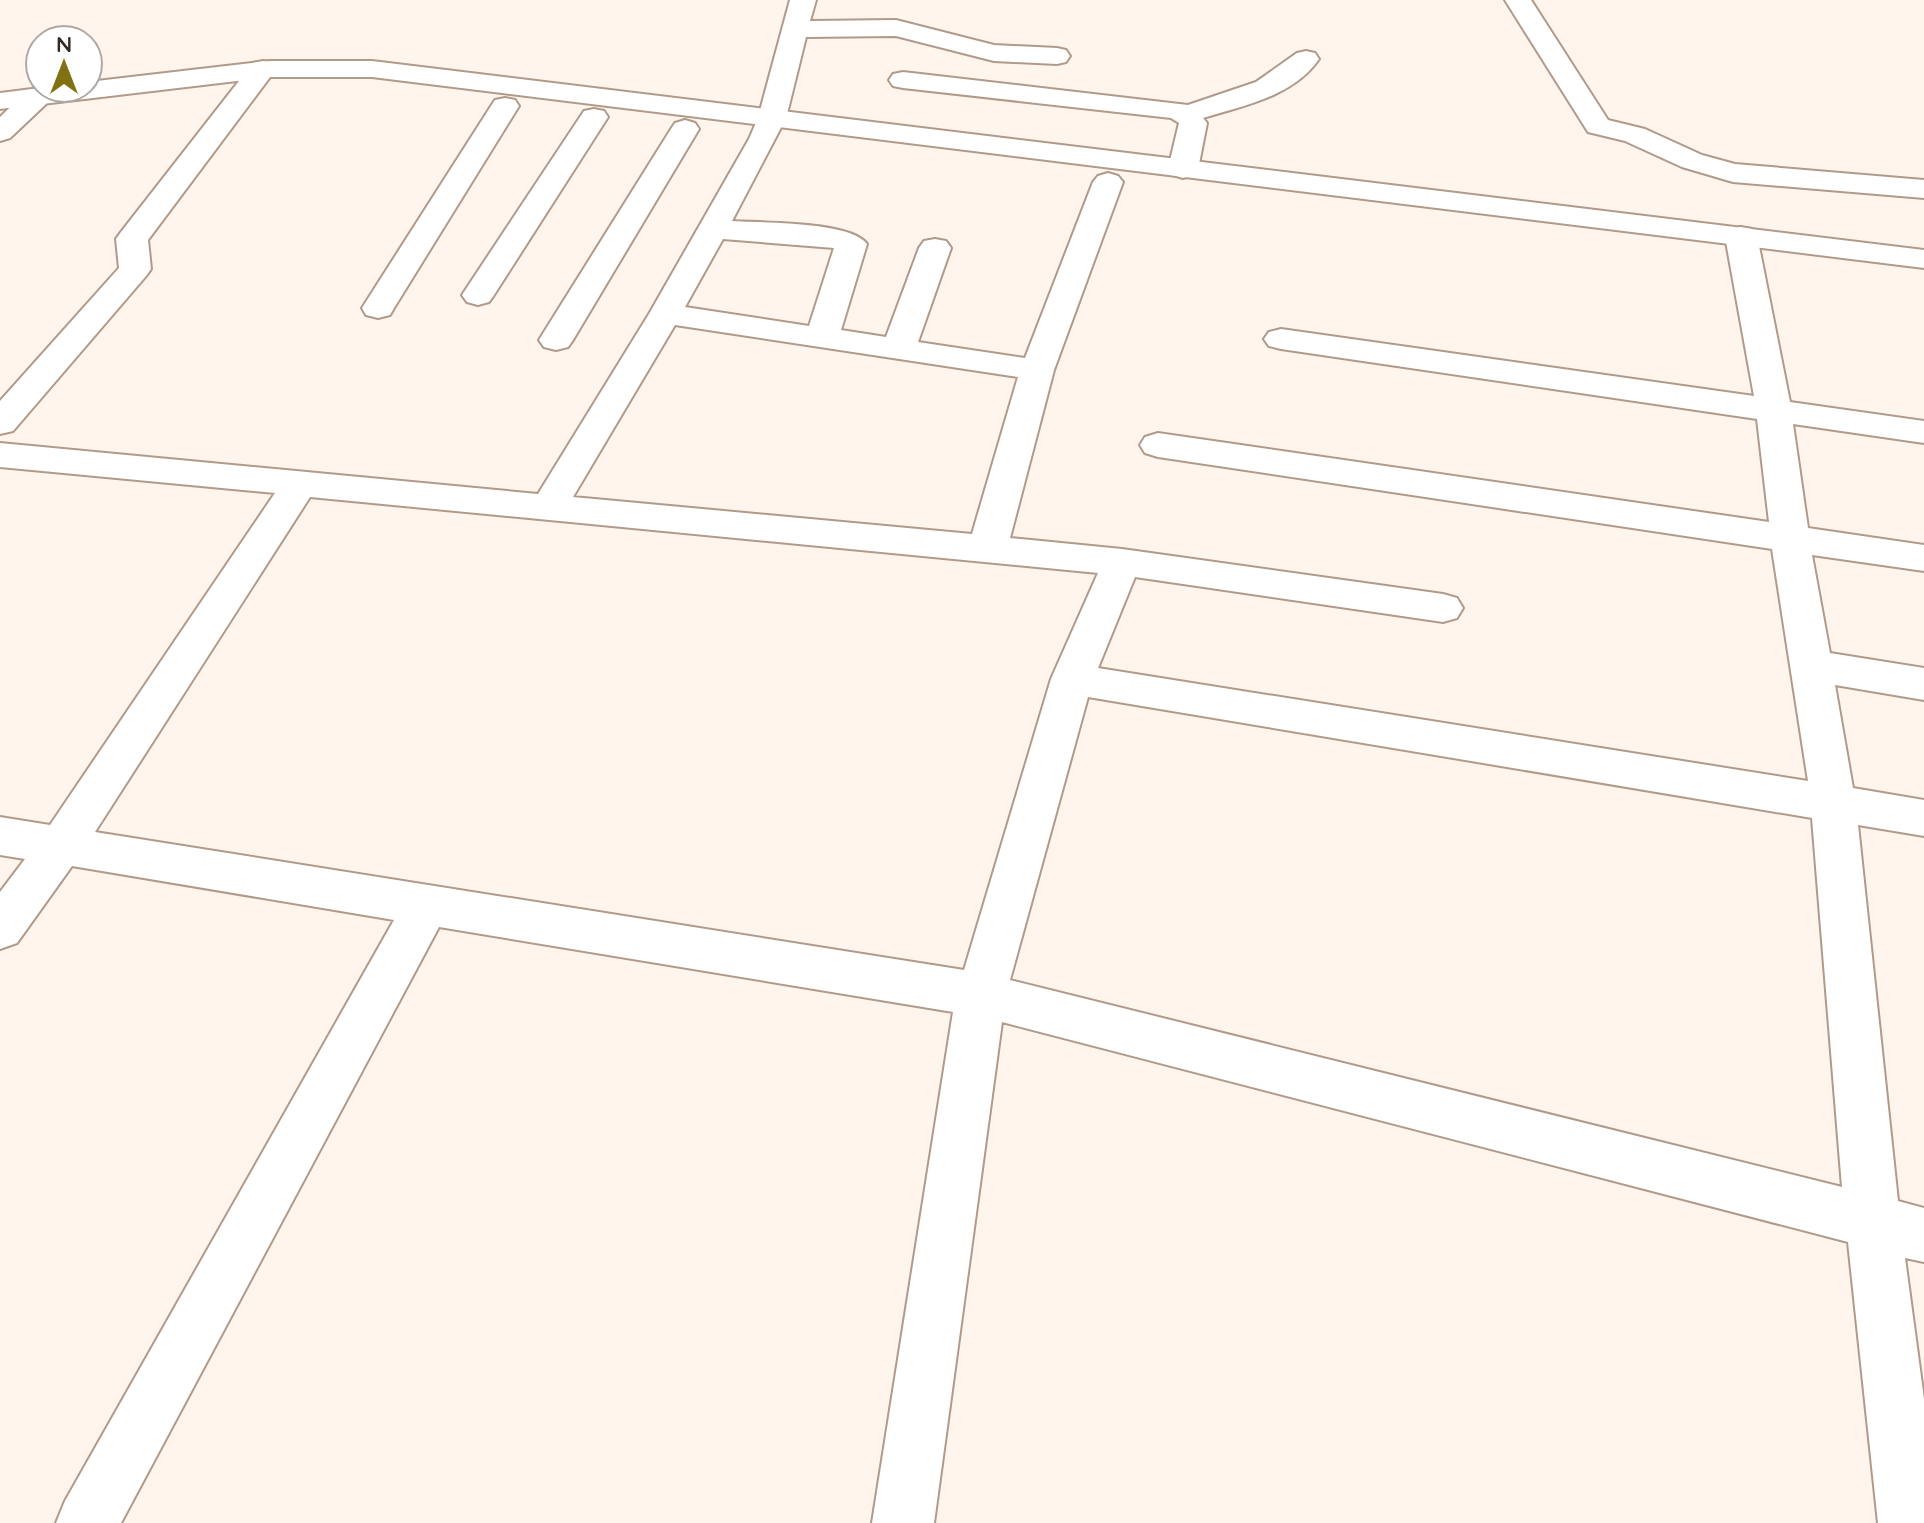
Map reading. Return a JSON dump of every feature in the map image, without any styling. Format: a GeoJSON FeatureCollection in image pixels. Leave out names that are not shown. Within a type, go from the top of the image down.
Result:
{"type":"FeatureCollection","features":[{"type":"Feature","properties":{"kind":"street"},"geometry":{"type":"LineString","coordinates":[[548,508],[665,314],[768,128],[803,0]]}},
{"type":"Feature","properties":{"kind":"street"},"geometry":{"type":"LineString","coordinates":[[1518,0],[1592,123],[1598,126],[1642,137],[1692,161],[1722,171],[1924,189]]}},
{"type":"Feature","properties":{"kind":"street"},"geometry":{"type":"LineString","coordinates":[[795,29],[896,28],[994,53],[1057,56]]}},
{"type":"Feature","properties":{"kind":"street"},"geometry":{"type":"LineString","coordinates":[[1186,114],[1270,87],[1290,76],[1306,59]]}},
{"type":"Feature","properties":{"kind":"street"},"geometry":{"type":"LineString","coordinates":[[104,91],[372,69],[1108,182],[1755,257],[1924,259]]}},
{"type":"Feature","properties":{"kind":"street"},"geometry":{"type":"LineString","coordinates":[[256,78],[685,129],[768,128],[1183,169],[1755,257]]}},
{"type":"Feature","properties":{"kind":"street"},"geometry":{"type":"LineString","coordinates":[[0,423],[135,269],[132,239],[256,78]]}},
{"type":"Feature","properties":{"kind":"street"},"geometry":{"type":"LineString","coordinates":[[903,80],[1177,110],[1186,114],[1193,123],[1183,169]]}},
{"type":"Feature","properties":{"kind":"street"},"geometry":{"type":"LineString","coordinates":[[0,101],[24,99]]}},
{"type":"Feature","properties":{"kind":"street"},"geometry":{"type":"LineString","coordinates":[[0,132],[30,104]]}},
{"type":"Feature","properties":{"kind":"street"},"geometry":{"type":"LineString","coordinates":[[378,308],[505,106]]}},
{"type":"Feature","properties":{"kind":"street"},"geometry":{"type":"LineString","coordinates":[[478,295],[594,117]]}},
{"type":"Feature","properties":{"kind":"street"},"geometry":{"type":"LineString","coordinates":[[556,340],[685,129]]}},
{"type":"Feature","properties":{"kind":"street"},"geometry":{"type":"LineString","coordinates":[[987,550],[1037,370],[1108,182]]}},
{"type":"Feature","properties":{"kind":"street"},"geometry":{"type":"LineString","coordinates":[[712,229],[834,238],[851,244],[822,338]]}},
{"type":"Feature","properties":{"kind":"street"},"geometry":{"type":"LineString","coordinates":[[899,349],[935,248]]}},
{"type":"Feature","properties":{"kind":"street"},"geometry":{"type":"LineString","coordinates":[[1755,257],[1790,538],[1833,801],[1873,1222],[1909,1523]]}},
{"type":"Feature","properties":{"kind":"street"},"geometry":{"type":"LineString","coordinates":[[665,314],[1037,370]]}},
{"type":"Feature","properties":{"kind":"street"},"geometry":{"type":"LineString","coordinates":[[1281,339],[1924,432]]}},
{"type":"Feature","properties":{"kind":"street"},"geometry":{"type":"LineString","coordinates":[[1158,445],[1924,558]]}},
{"type":"Feature","properties":{"kind":"street"},"geometry":{"type":"LineString","coordinates":[[0,455],[1122,562],[1443,608]]}},
{"type":"Feature","properties":{"kind":"street"},"geometry":{"type":"LineString","coordinates":[[0,929],[61,846],[300,484]]}},
{"type":"Feature","properties":{"kind":"street"},"geometry":{"type":"LineString","coordinates":[[903,1523],[981,995],[1072,679],[1122,562]]}},
{"type":"Feature","properties":{"kind":"street"},"geometry":{"type":"LineString","coordinates":[[1812,666],[1924,684]]}},
{"type":"Feature","properties":{"kind":"street"},"geometry":{"type":"LineString","coordinates":[[1072,679],[1924,818]]}},
{"type":"Feature","properties":{"kind":"street"},"geometry":{"type":"LineString","coordinates":[[0,836],[981,995],[1924,1235]]}},
{"type":"Feature","properties":{"kind":"street"},"geometry":{"type":"LineString","coordinates":[[87,1523],[427,905]]}}]}
